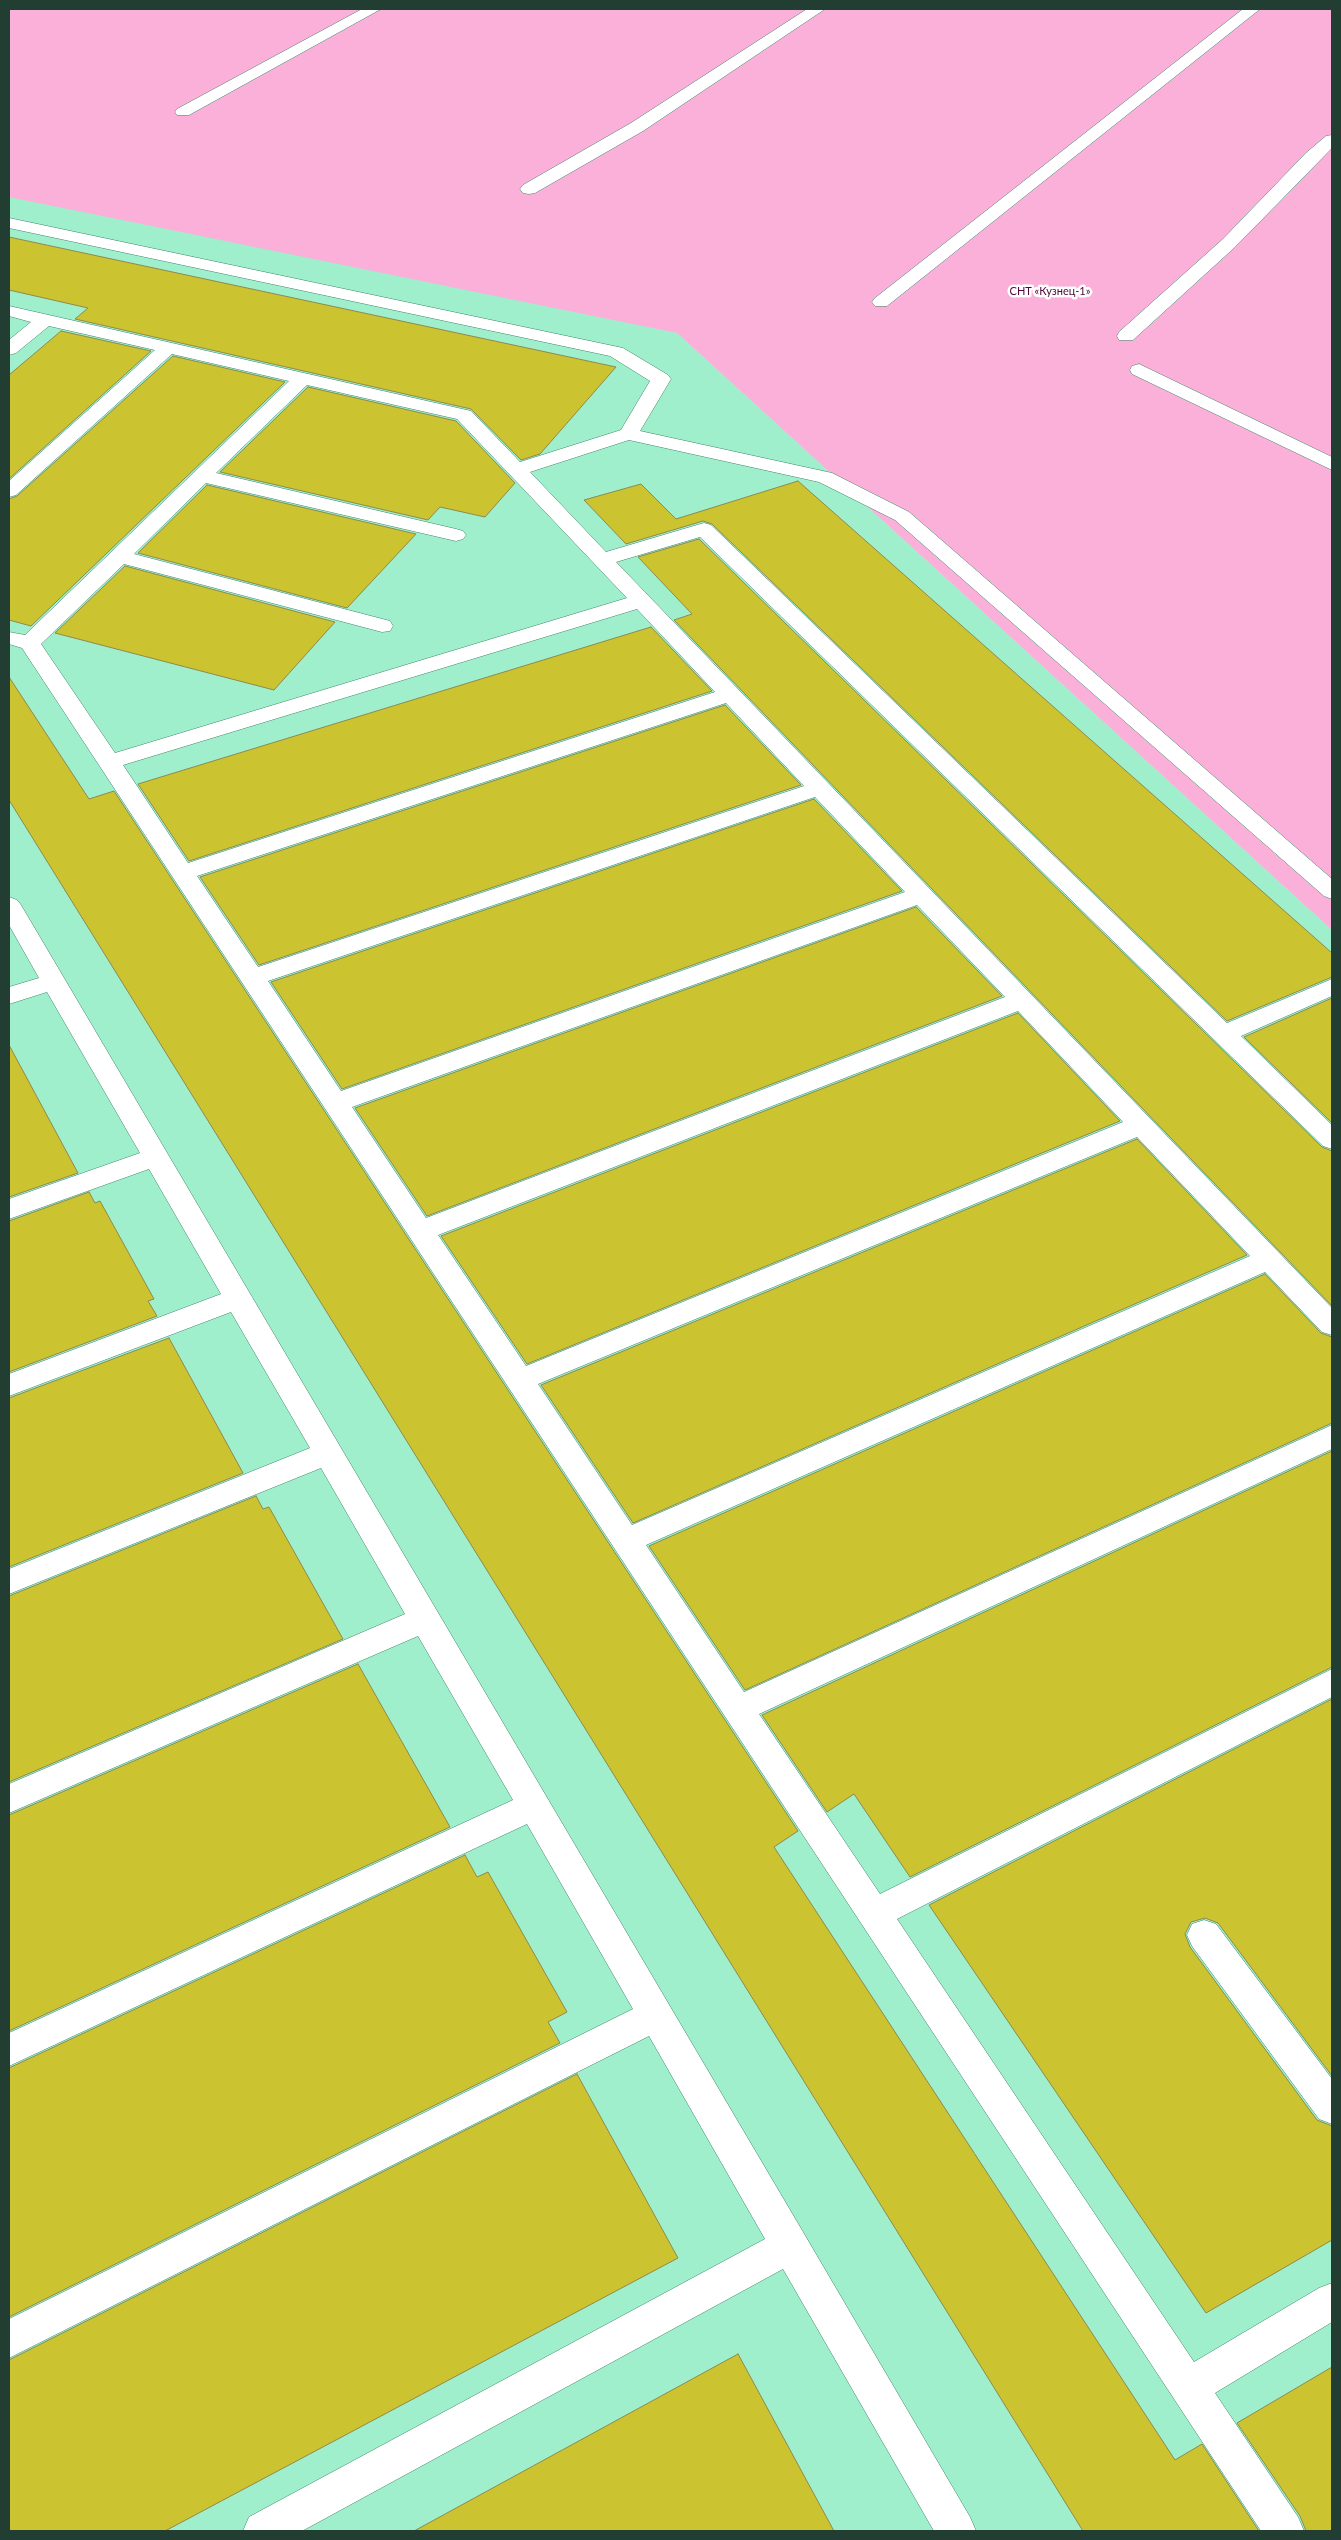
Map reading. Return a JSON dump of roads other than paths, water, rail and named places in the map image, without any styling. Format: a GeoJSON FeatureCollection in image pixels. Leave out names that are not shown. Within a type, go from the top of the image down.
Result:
{"type":"FeatureCollection","features":[{"type":"Feature","properties":{"kind":"lane"},"geometry":{"type":"LineString","coordinates":[[183,112],[373,9]]}},
{"type":"Feature","properties":{"kind":"lane"},"geometry":{"type":"LineString","coordinates":[[529,189],[637,126],[817,9]]}},
{"type":"Feature","properties":{"kind":"lane"},"geometry":{"type":"LineString","coordinates":[[882,302],[1252,9]]}},
{"type":"Feature","properties":{"kind":"lane"},"geometry":{"type":"LineString","coordinates":[[1126,336],[1229,243],[1312,157],[1332,140]]}},
{"type":"Feature","properties":{"kind":"lane"},"geometry":{"type":"LineString","coordinates":[[9,223],[616,352],[661,380],[628,434]]}},
{"type":"Feature","properties":{"kind":"lane"},"geometry":{"type":"LineString","coordinates":[[9,310],[464,415],[1332,1325]]}},
{"type":"Feature","properties":{"kind":"lane"},"geometry":{"type":"LineString","coordinates":[[9,349],[46,319]]}},
{"type":"Feature","properties":{"kind":"lane"},"geometry":{"type":"LineString","coordinates":[[9,491],[169,347]]}},
{"type":"Feature","properties":{"kind":"lane"},"geometry":{"type":"LineString","coordinates":[[1139,370],[1332,464]]}},
{"type":"Feature","properties":{"kind":"lane"},"geometry":{"type":"LineString","coordinates":[[303,378],[119,556],[19,640],[109,762],[1284,2531]]}},
{"type":"Feature","properties":{"kind":"lane"},"geometry":{"type":"LineString","coordinates":[[516,470],[628,434],[824,477],[902,516],[1332,891]]}},
{"type":"Feature","properties":{"kind":"lane"},"geometry":{"type":"LineString","coordinates":[[202,476],[456,535]]}},
{"type":"Feature","properties":{"kind":"lane"},"geometry":{"type":"LineString","coordinates":[[602,560],[704,529],[1332,1140]]}},
{"type":"Feature","properties":{"kind":"lane"},"geometry":{"type":"LineString","coordinates":[[119,556],[382,626]]}},
{"type":"Feature","properties":{"kind":"lane"},"geometry":{"type":"LineString","coordinates":[[109,762],[641,602]]}},
{"type":"Feature","properties":{"kind":"lane"},"geometry":{"type":"LineString","coordinates":[[182,873],[730,694]]}},
{"type":"Feature","properties":{"kind":"lane"},"geometry":{"type":"LineString","coordinates":[[252,978],[820,788]]}},
{"type":"Feature","properties":{"kind":"lane"},"geometry":{"type":"LineString","coordinates":[[336,1103],[922,895]]}},
{"type":"Feature","properties":{"kind":"lane"},"geometry":{"type":"LineString","coordinates":[[9,906],[790,2245],[953,2530]]}},
{"type":"Feature","properties":{"kind":"lane"},"geometry":{"type":"LineString","coordinates":[[9,996],[53,982]]}},
{"type":"Feature","properties":{"kind":"lane"},"geometry":{"type":"LineString","coordinates":[[1223,1034],[1332,987]]}},
{"type":"Feature","properties":{"kind":"lane"},"geometry":{"type":"LineString","coordinates":[[420,1231],[1022,1000]]}},
{"type":"Feature","properties":{"kind":"lane"},"geometry":{"type":"LineString","coordinates":[[519,1380],[1142,1125]]}},
{"type":"Feature","properties":{"kind":"lane"},"geometry":{"type":"LineString","coordinates":[[9,1209],[155,1157]]}},
{"type":"Feature","properties":{"kind":"lane"},"geometry":{"type":"LineString","coordinates":[[626,1541],[1270,1260]]}},
{"type":"Feature","properties":{"kind":"lane"},"geometry":{"type":"LineString","coordinates":[[9,1385],[238,1298]]}},
{"type":"Feature","properties":{"kind":"lane"},"geometry":{"type":"LineString","coordinates":[[738,1709],[1332,1436]]}},
{"type":"Feature","properties":{"kind":"lane"},"geometry":{"type":"LineString","coordinates":[[9,1582],[328,1454]]}},
{"type":"Feature","properties":{"kind":"lane"},"geometry":{"type":"LineString","coordinates":[[9,1799],[425,1619]]}},
{"type":"Feature","properties":{"kind":"lane"},"geometry":{"type":"LineString","coordinates":[[874,1914],[1332,1682]]}},
{"type":"Feature","properties":{"kind":"lane"},"geometry":{"type":"LineString","coordinates":[[9,2050],[534,1806]]}},
{"type":"Feature","properties":{"kind":"lane"},"geometry":{"type":"LineString","coordinates":[[1204,1935],[1332,2107]]}},
{"type":"Feature","properties":{"kind":"lane"},"geometry":{"type":"LineString","coordinates":[[9,2338],[655,2016]]}},
{"type":"Feature","properties":{"kind":"lane"},"geometry":{"type":"LineString","coordinates":[[263,2531],[790,2245]]}},
{"type":"Feature","properties":{"kind":"lane"},"geometry":{"type":"LineString","coordinates":[[1188,2387],[1332,2301]]}},
{"type":"Feature","properties":{"kind":"park label","name":"СНТ «Кузнец-1»"},"geometry":{"type":"Point","coordinates":[1050,291]}}]}
